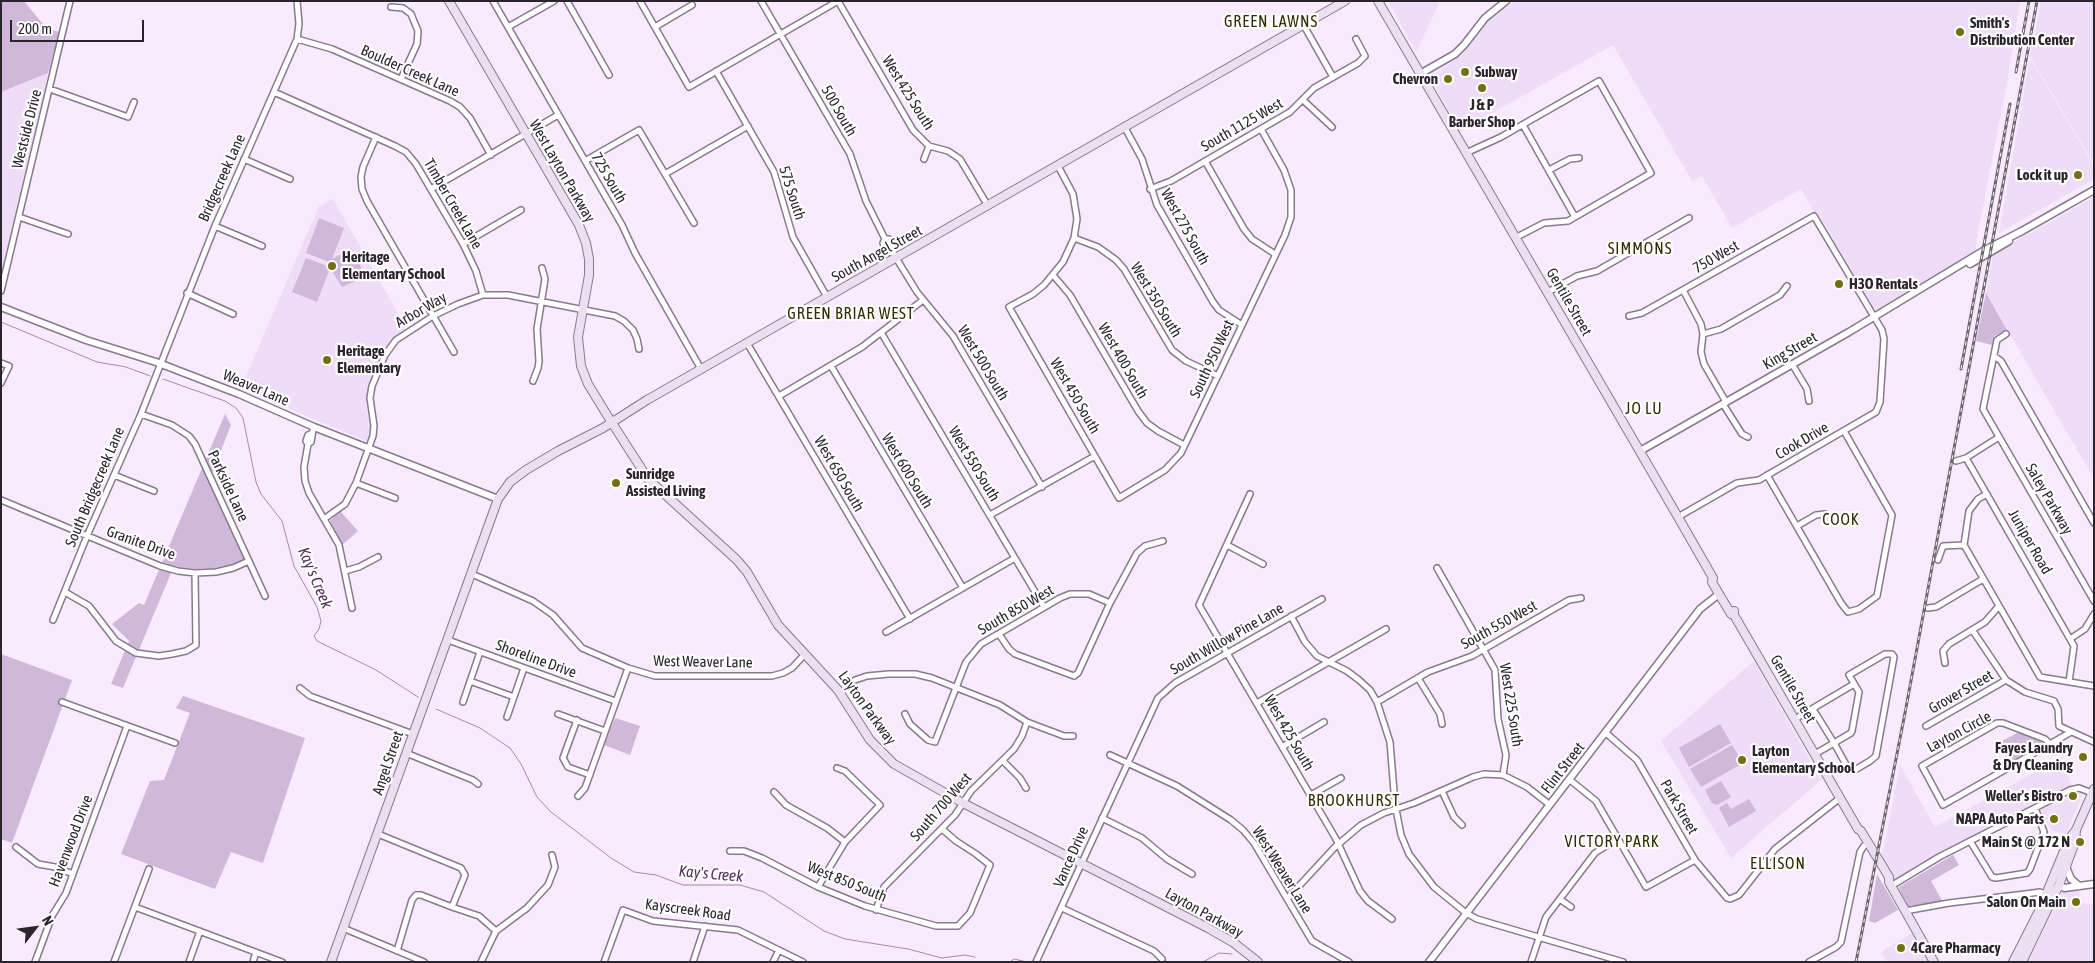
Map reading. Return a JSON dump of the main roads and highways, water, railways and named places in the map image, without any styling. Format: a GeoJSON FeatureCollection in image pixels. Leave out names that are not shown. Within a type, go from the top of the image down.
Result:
{"type":"FeatureCollection","features":[{"type":"Feature","properties":{"kind":"main road","name":"West Layton Parkway"},"geometry":{"type":"LineString","coordinates":[[449,1],[579,225],[586,243],[589,275],[578,337],[581,366],[588,384],[611,422]]}},
{"type":"Feature","properties":{"kind":"main road","name":"South Angel Street"},"geometry":{"type":"LineString","coordinates":[[472,574],[498,499],[510,482],[526,470],[827,297],[894,255],[988,206],[1344,1]]}},
{"type":"Feature","properties":{"kind":"main road","name":"Gentile Street"},"geometry":{"type":"LineString","coordinates":[[1378,1],[1714,579],[1734,610],[1734,614],[1858,829],[1861,830],[1889,877],[1890,884],[1934,962]]}},
{"type":"Feature","properties":{"kind":"main road","name":"Layton Parkway"},"geometry":{"type":"LineString","coordinates":[[611,422],[648,479],[737,560],[747,572],[778,625],[838,690],[870,740],[894,764],[963,803],[1208,928],[1234,943],[1258,962]]}},
{"type":"Feature","properties":{"kind":"main road","name":"Angel Street"},"geometry":{"type":"LineString","coordinates":[[331,962],[472,574]]}},
{"type":"Feature","properties":{"kind":"main road","name":"Gentile Street"},"geometry":{"type":"LineString","coordinates":[[1714,579],[1719,594],[1730,614],[1734,614]]}},
{"type":"Feature","properties":{"kind":"main road"},"geometry":{"type":"LineString","coordinates":[[2013,962],[2093,791]]}},
{"type":"Feature","properties":{"kind":"main road","name":"Gentile Street"},"geometry":{"type":"LineString","coordinates":[[1858,829],[1857,833],[1864,846],[1885,880],[1890,884]]}},
{"type":"Feature","properties":{"kind":"main road"},"geometry":{"type":"LineString","coordinates":[[2022,962],[2059,886],[2076,842],[2076,830]]}},
{"type":"Feature","properties":{"kind":"main road"},"geometry":{"type":"LineString","coordinates":[[2040,926],[2041,914],[2048,899],[2046,895]]}},
{"type":"Feature","properties":{"kind":"waterway","name":"Kay's Creek"},"geometry":{"type":"LineString","coordinates":[[1,322],[97,362],[126,367],[150,376]]}},
{"type":"Feature","properties":{"kind":"waterway","name":"Kay's Creek"},"geometry":{"type":"LineString","coordinates":[[163,379],[225,401],[236,408],[243,418],[256,482],[261,494],[282,521],[294,566],[317,607],[321,621],[319,629],[314,636],[317,641],[376,670],[418,697]]}},
{"type":"Feature","properties":{"kind":"waterway","name":"Kay's Creek"},"geometry":{"type":"LineString","coordinates":[[436,709],[480,728],[510,748],[521,764],[537,797],[551,812],[611,858],[634,872],[656,875],[683,885],[740,885],[764,892],[824,931],[845,939],[908,949],[942,958],[965,955],[975,957]]}},
{"type":"Feature","properties":{"kind":"waterway","name":"Kay's Creek"},"geometry":{"type":"LineString","coordinates":[[1203,962],[1219,953],[1232,954]]}},
{"type":"Feature","properties":{"kind":"waterway","name":"Kay's Creek"},"geometry":{"type":"LineString","coordinates":[[1010,962],[1014,959],[1027,962]]}},
{"type":"Feature","properties":{"kind":"railway"},"geometry":{"type":"LineString","coordinates":[[2016,72],[2029,1]]}},
{"type":"Feature","properties":{"kind":"railway"},"geometry":{"type":"LineString","coordinates":[[1856,962],[1905,713],[2037,1]]}},
{"type":"Feature","properties":{"kind":"railway"},"geometry":{"type":"LineString","coordinates":[[1961,369],[2010,104]]}},
{"type":"Feature","properties":{"kind":"place","name":"Smith's Distribution Center"},"geometry":{"type":"Point","coordinates":[1960,32]}},
{"type":"Feature","properties":{"kind":"place","name":"Subway"},"geometry":{"type":"Point","coordinates":[1465,72]}},
{"type":"Feature","properties":{"kind":"place","name":"Chevron"},"geometry":{"type":"Point","coordinates":[1448,79]}},
{"type":"Feature","properties":{"kind":"place","name":"J & P Barber Shop"},"geometry":{"type":"Point","coordinates":[1482,88]}},
{"type":"Feature","properties":{"kind":"place","name":"Lock it up"},"geometry":{"type":"Point","coordinates":[2078,175]}},
{"type":"Feature","properties":{"kind":"place","name":"Heritage Elementary School"},"geometry":{"type":"Point","coordinates":[332,266]}},
{"type":"Feature","properties":{"kind":"place","name":"H3O Rentals"},"geometry":{"type":"Point","coordinates":[1839,284]}},
{"type":"Feature","properties":{"kind":"place","name":"Heritage Elementary"},"geometry":{"type":"Point","coordinates":[327,360]}},
{"type":"Feature","properties":{"kind":"place","name":"Sunridge Assisted Living"},"geometry":{"type":"Point","coordinates":[616,483]}},
{"type":"Feature","properties":{"kind":"place","name":"Fayes Laundry & Dry Cleaning"},"geometry":{"type":"Point","coordinates":[2083,757]}},
{"type":"Feature","properties":{"kind":"place","name":"Layton Elementary School"},"geometry":{"type":"Point","coordinates":[1742,760]}},
{"type":"Feature","properties":{"kind":"place","name":"Weller's Bistro"},"geometry":{"type":"Point","coordinates":[2073,796]}},
{"type":"Feature","properties":{"kind":"place","name":"NAPA Auto Parts"},"geometry":{"type":"Point","coordinates":[2054,819]}},
{"type":"Feature","properties":{"kind":"place","name":"Main St @ 172 N"},"geometry":{"type":"Point","coordinates":[2080,842]}},
{"type":"Feature","properties":{"kind":"place","name":"Salon On Main"},"geometry":{"type":"Point","coordinates":[2076,902]}},
{"type":"Feature","properties":{"kind":"place","name":"4Care Pharmacy"},"geometry":{"type":"Point","coordinates":[1901,948]}},
{"type":"Feature","properties":{"kind":"district","name":"GREEN LAWNS"},"geometry":{"type":"Point","coordinates":[1271,22]}},
{"type":"Feature","properties":{"kind":"district","name":"SIMMONS"},"geometry":{"type":"Point","coordinates":[1640,249]}},
{"type":"Feature","properties":{"kind":"district","name":"GREEN BRIAR WEST"},"geometry":{"type":"Point","coordinates":[851,314]}},
{"type":"Feature","properties":{"kind":"district","name":"JO LU"},"geometry":{"type":"Point","coordinates":[1644,409]}},
{"type":"Feature","properties":{"kind":"district","name":"COOK"},"geometry":{"type":"Point","coordinates":[1841,520]}},
{"type":"Feature","properties":{"kind":"district","name":"BROOKHURST"},"geometry":{"type":"Point","coordinates":[1354,801]}},
{"type":"Feature","properties":{"kind":"district","name":"VICTORY PARK"},"geometry":{"type":"Point","coordinates":[1612,842]}},
{"type":"Feature","properties":{"kind":"district","name":"ELLISON"},"geometry":{"type":"Point","coordinates":[1778,864]}}]}
